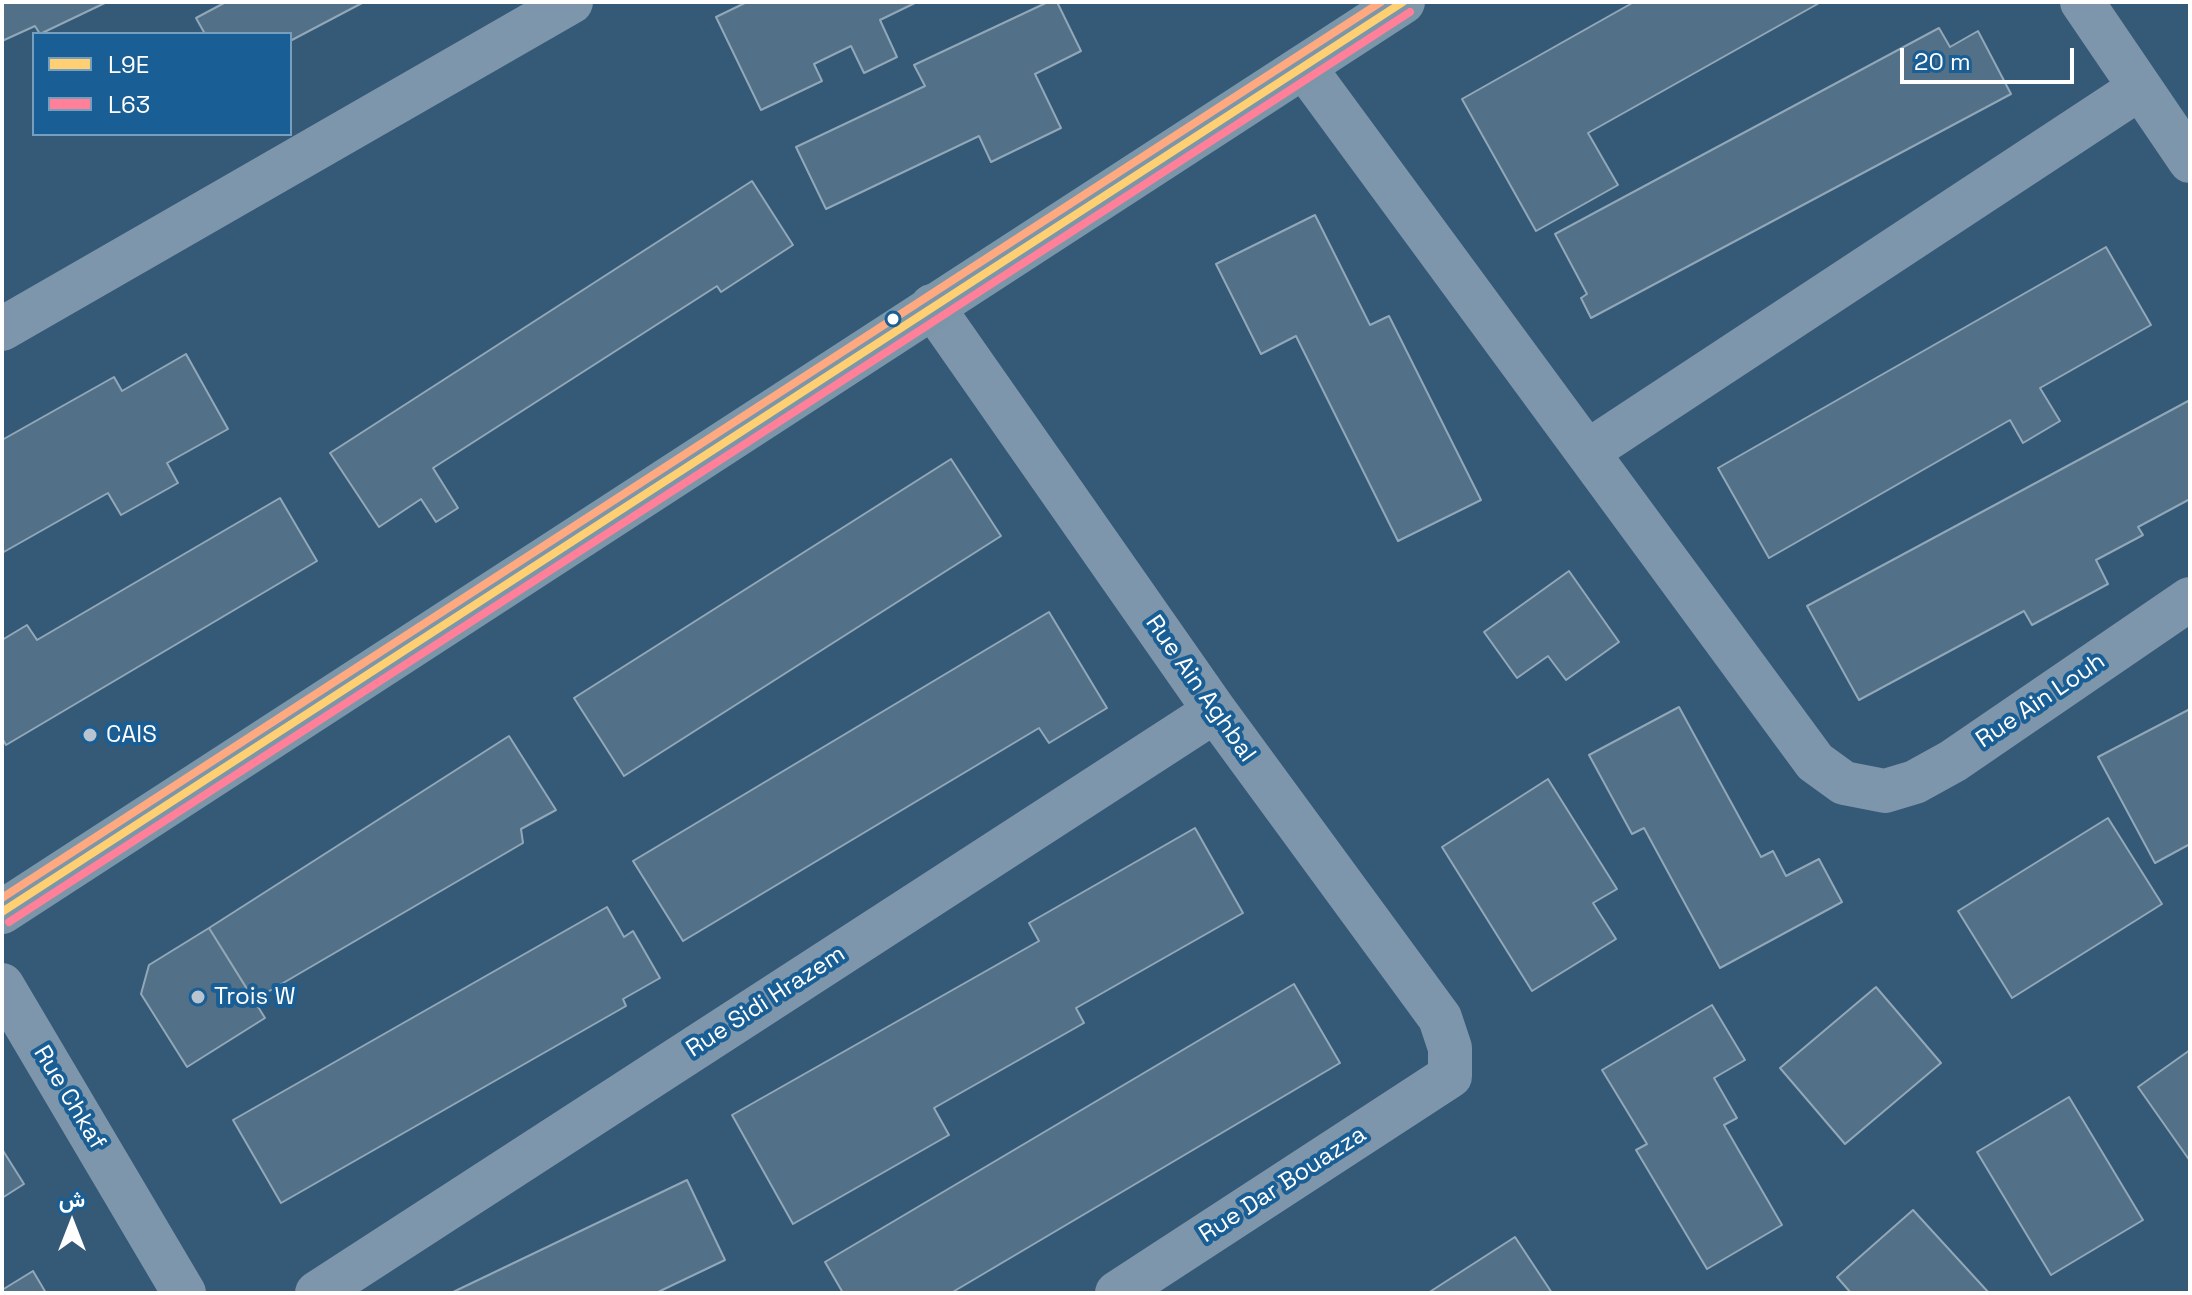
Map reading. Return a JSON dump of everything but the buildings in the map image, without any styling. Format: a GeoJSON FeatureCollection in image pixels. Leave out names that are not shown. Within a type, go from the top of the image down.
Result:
{"type":"FeatureCollection","features":[{"type":"Feature","properties":{"kind":"main road"},"geometry":{"type":"LineString","coordinates":[[2,912],[1403,2]]}},
{"type":"Feature","properties":{"kind":"street"},"geometry":{"type":"LineString","coordinates":[[2,329],[571,2]]}},
{"type":"Feature","properties":{"kind":"street"},"geometry":{"type":"LineString","coordinates":[[2082,2],[2190,161]]}},
{"type":"Feature","properties":{"kind":"street"},"geometry":{"type":"LineString","coordinates":[[1304,67],[1587,452],[2140,88]]}},
{"type":"Feature","properties":{"kind":"street","name":"Rue Ain Aghbal"},"geometry":{"type":"LineString","coordinates":[[932,306],[1215,711],[1440,1018],[1450,1048],[1450,1076]]}},
{"type":"Feature","properties":{"kind":"street","name":"Rue Ain Louh"},"geometry":{"type":"LineString","coordinates":[[1587,452],[1815,762],[1844,783],[1885,791],[1915,782],[1953,761],[2190,599]]}},
{"type":"Feature","properties":{"kind":"street","name":"Rue Sidi Hrazem"},"geometry":{"type":"LineString","coordinates":[[317,1293],[1215,711]]}},
{"type":"Feature","properties":{"kind":"street","name":"Rue Chkaf"},"geometry":{"type":"LineString","coordinates":[[2,985],[184,1293]]}},
{"type":"Feature","properties":{"kind":"street","name":"Rue Dar Bouazza"},"geometry":{"type":"LineString","coordinates":[[1117,1293],[1450,1076]]}},
{"type":"Feature","properties":{"kind":"transit line"},"geometry":{"type":"LineString","coordinates":[[2,898],[1381,2]]}},
{"type":"Feature","properties":{"kind":"transit line","name":"L9E"},"geometry":{"type":"LineString","coordinates":[[2,912],[1403,2]]}},
{"type":"Feature","properties":{"kind":"transit line","name":"L63"},"geometry":{"type":"LineString","coordinates":[[9,922],[1410,12]]}},
{"type":"Feature","properties":{"kind":"place","name":"CAIS"},"geometry":{"type":"Point","coordinates":[90,735]}},
{"type":"Feature","properties":{"kind":"place","name":"Trois W"},"geometry":{"type":"Point","coordinates":[198,997]}}]}
